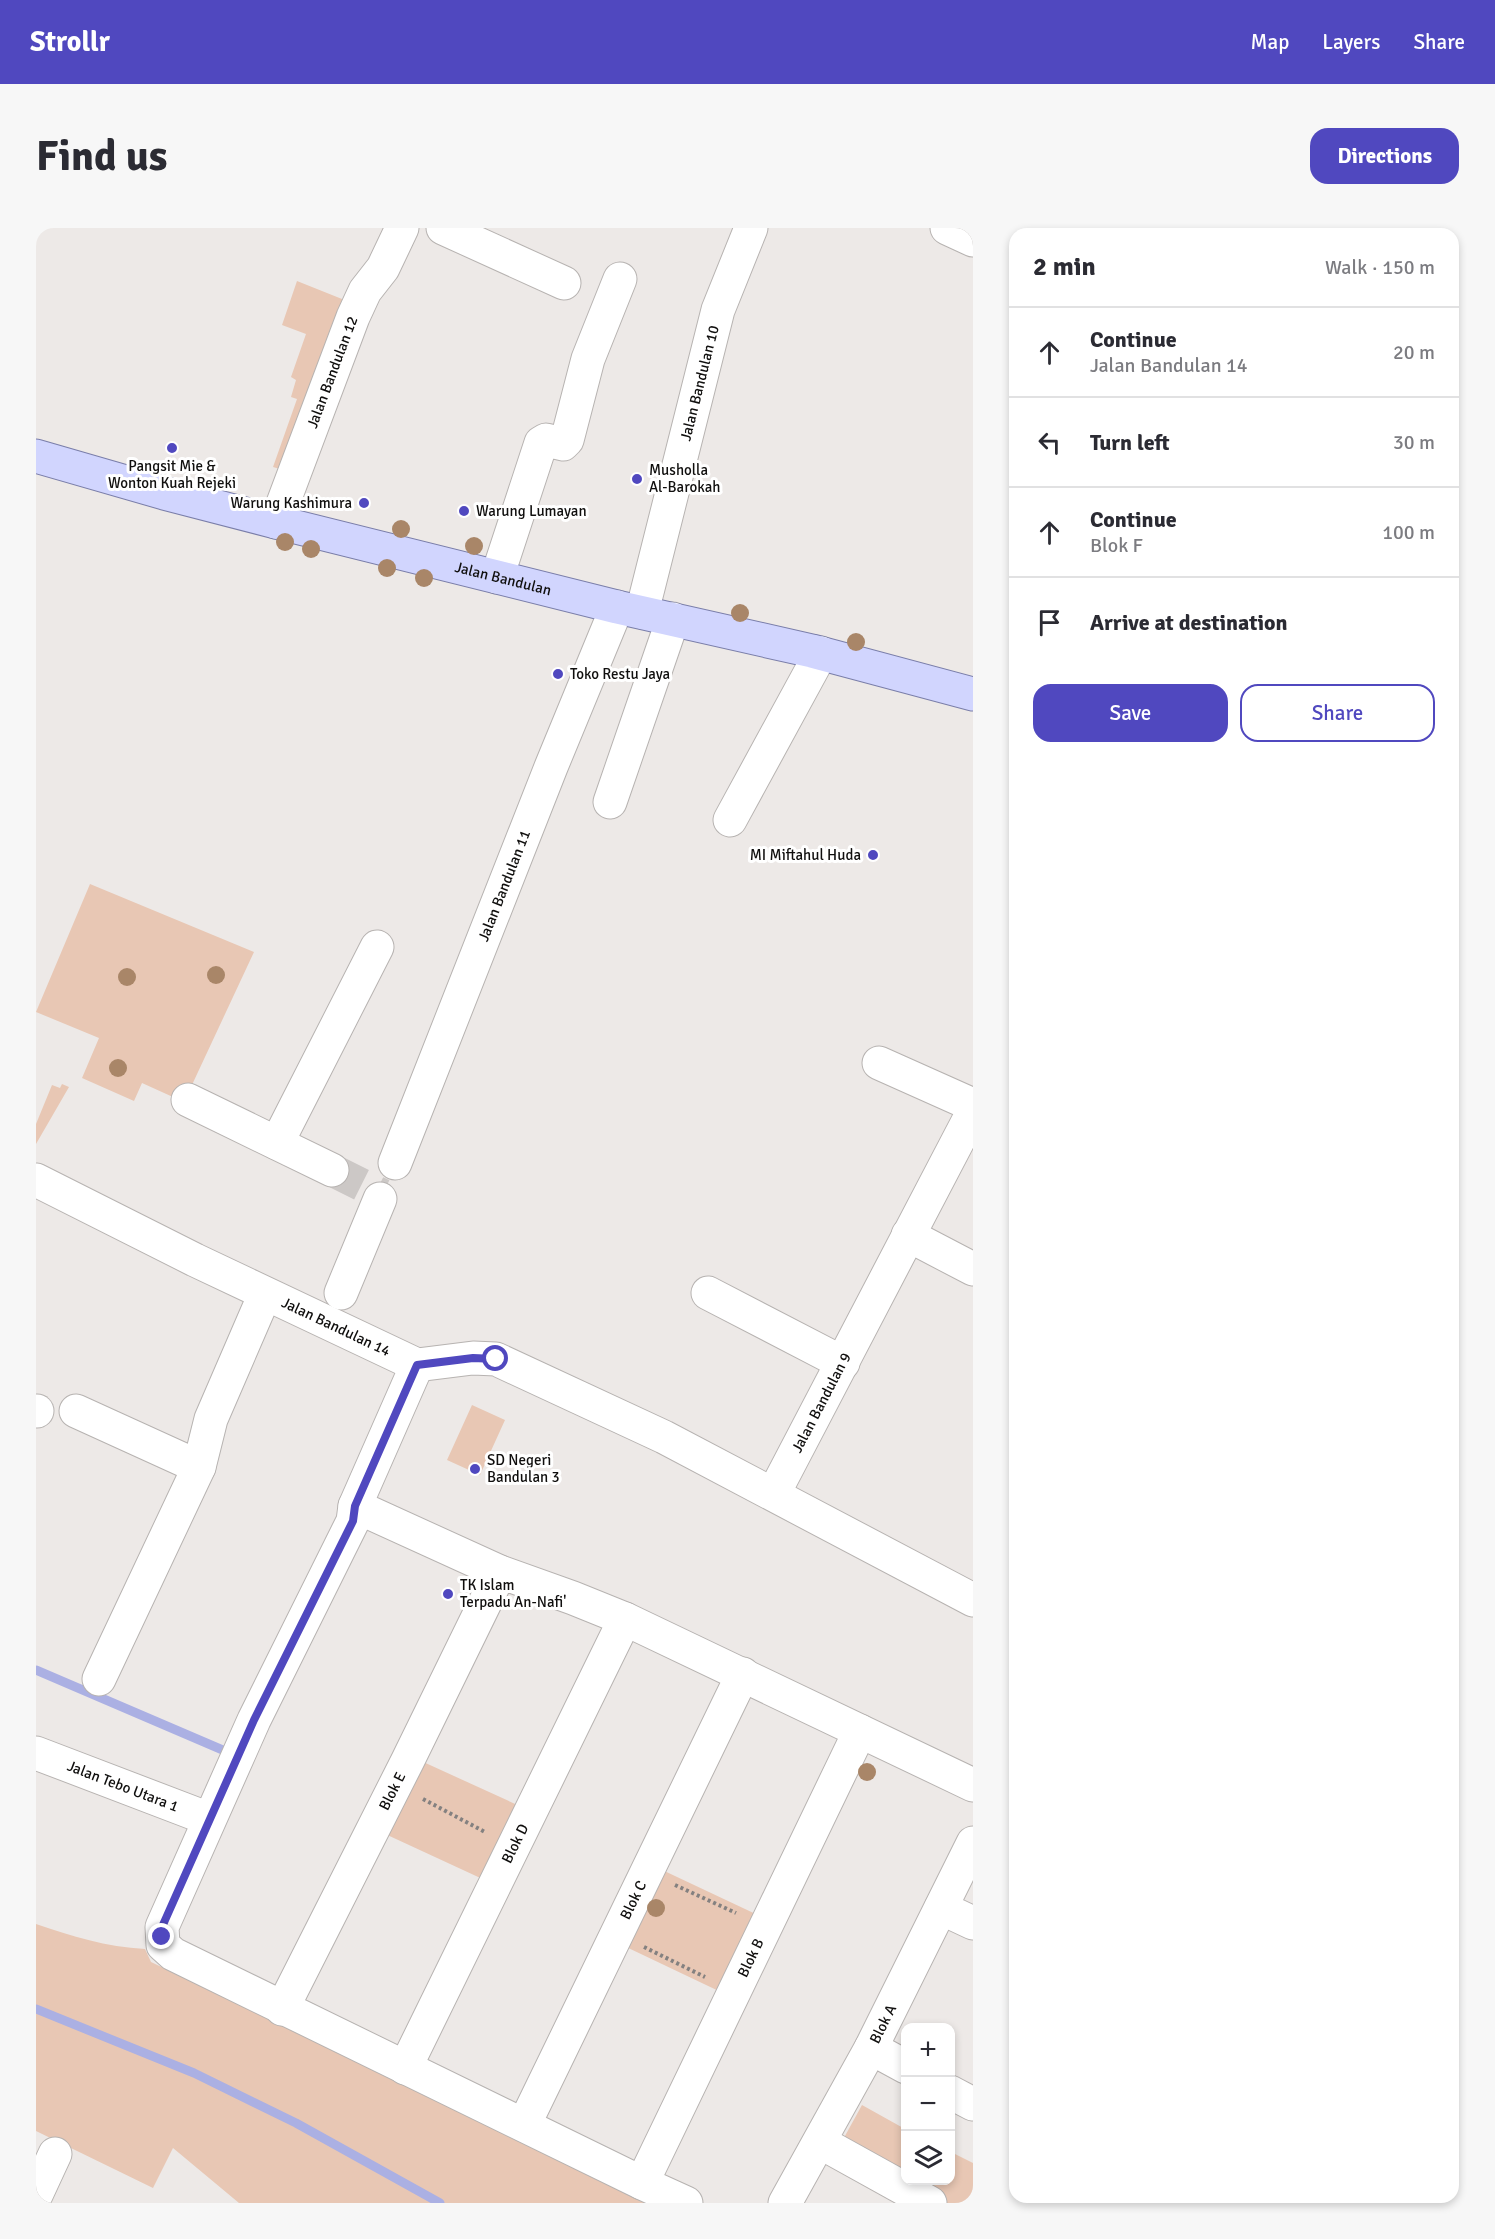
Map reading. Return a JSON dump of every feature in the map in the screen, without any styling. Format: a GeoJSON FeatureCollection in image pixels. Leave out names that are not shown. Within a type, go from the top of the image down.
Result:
{"type":"FeatureCollection","features":[{"type":"Feature","properties":{"kind":"main road","name":"Jalan Bandulan"},"geometry":{"type":"LineString","coordinates":[[36,456],[164,494],[276,522],[629,609],[972,689]]}},
{"type":"Feature","properties":{"kind":"street","name":"Jalan Bandulan 12"},"geometry":{"type":"LineString","coordinates":[[276,522],[352,317],[365,291],[384,268],[402,228]]}},
{"type":"Feature","properties":{"kind":"street","name":"Jalan Bandulan 10"},"geometry":{"type":"LineString","coordinates":[[629,609],[679,470],[718,310],[751,228]]}},
{"type":"Feature","properties":{"kind":"street"},"geometry":{"type":"LineString","coordinates":[[947,228],[973,240]]}},
{"type":"Feature","properties":{"kind":"street"},"geometry":{"type":"LineString","coordinates":[[448,229],[564,284]]}},
{"type":"Feature","properties":{"kind":"street"},"geometry":{"type":"LineString","coordinates":[[497,577],[541,444],[546,440],[563,444],[567,440],[588,359],[620,279]]}},
{"type":"Feature","properties":{"kind":"street","name":"Jalan Bandulan 11"},"geometry":{"type":"LineString","coordinates":[[394,1163],[547,777],[629,609]]}},
{"type":"Feature","properties":{"kind":"street"},"geometry":{"type":"LineString","coordinates":[[610,802],[673,619]]}},
{"type":"Feature","properties":{"kind":"street"},"geometry":{"type":"LineString","coordinates":[[730,820],[820,653]]}},
{"type":"Feature","properties":{"kind":"street"},"geometry":{"type":"LineString","coordinates":[[277,1143],[377,947]]}},
{"type":"Feature","properties":{"kind":"street"},"geometry":{"type":"LineString","coordinates":[[879,1064],[972,1118]]}},
{"type":"Feature","properties":{"kind":"street"},"geometry":{"type":"LineString","coordinates":[[188,1100],[332,1170]]}},
{"type":"Feature","properties":{"kind":"street","name":"Jalan Bandulan 9"},"geometry":{"type":"LineString","coordinates":[[774,1493],[908,1235],[972,1118]]}},
{"type":"Feature","properties":{"kind":"street","name":"Jalan Bandulan 14"},"geometry":{"type":"LineString","coordinates":[[36,1180],[266,1294],[333,1311],[417,1365]]}},
{"type":"Feature","properties":{"kind":"street"},"geometry":{"type":"LineString","coordinates":[[333,1311],[380,1199]]}},
{"type":"Feature","properties":{"kind":"street"},"geometry":{"type":"LineString","coordinates":[[908,1235],[973,1269]]}},
{"type":"Feature","properties":{"kind":"street"},"geometry":{"type":"LineString","coordinates":[[708,1293],[843,1363]]}},
{"type":"Feature","properties":{"kind":"street"},"geometry":{"type":"LineString","coordinates":[[99,1679],[199,1467],[211,1419],[266,1294]]}},
{"type":"Feature","properties":{"kind":"street"},"geometry":{"type":"LineString","coordinates":[[686,2203],[282,2009],[173,1954],[163,1945],[162,1927],[209,1819],[254,1720],[353,1521],[355,1506],[417,1365],[473,1358],[496,1359],[651,1430],[973,1600]]}},
{"type":"Feature","properties":{"kind":"street"},"geometry":{"type":"LineString","coordinates":[[76,1411],[199,1467]]}},
{"type":"Feature","properties":{"kind":"street"},"geometry":{"type":"LineString","coordinates":[[355,1506],[500,1572],[625,1619],[973,1785]]}},
{"type":"Feature","properties":{"kind":"street","name":"Blok E"},"geometry":{"type":"LineString","coordinates":[[282,2009],[396,1785],[500,1572]]}},
{"type":"Feature","properties":{"kind":"street","name":"Blok D"},"geometry":{"type":"LineString","coordinates":[[405,2068],[625,1619]]}},
{"type":"Feature","properties":{"kind":"street","name":"Blok C"},"geometry":{"type":"LineString","coordinates":[[524,2126],[743,1674]]}},
{"type":"Feature","properties":{"kind":"street","name":"Blok B"},"geometry":{"type":"LineString","coordinates":[[642,2183],[860,1731]]}},
{"type":"Feature","properties":{"kind":"street","name":"Jalan Tebo Utara 1"},"geometry":{"type":"LineString","coordinates":[[36,1753],[209,1819]]}},
{"type":"Feature","properties":{"kind":"street","name":"Blok A"},"geometry":{"type":"LineString","coordinates":[[785,2203],[871,2048],[973,1842]]}},
{"type":"Feature","properties":{"kind":"street"},"geometry":{"type":"LineString","coordinates":[[941,1908],[973,1923]]}},
{"type":"Feature","properties":{"kind":"street"},"geometry":{"type":"LineString","coordinates":[[871,2048],[901,2064]]}},
{"type":"Feature","properties":{"kind":"street"},"geometry":{"type":"LineString","coordinates":[[955,2094],[973,2104]]}},
{"type":"Feature","properties":{"kind":"street"},"geometry":{"type":"LineString","coordinates":[[820,2142],[930,2203]]}},
{"type":"Feature","properties":{"kind":"street"},"geometry":{"type":"LineString","coordinates":[[36,2195],[55,2154]]}},
{"type":"Feature","properties":{"kind":"path"},"geometry":{"type":"LineString","coordinates":[[396,1785],[486,1833],[489,1838]]}},
{"type":"Feature","properties":{"kind":"path"},"geometry":{"type":"LineString","coordinates":[[647,1872],[740,1914]]}},
{"type":"Feature","properties":{"kind":"path"},"geometry":{"type":"LineString","coordinates":[[616,1934],[710,1980]]}},
{"type":"Feature","properties":{"kind":"shaded area"},"geometry":{"type":"Polygon","coordinates":[[[297,281],[352,303],[290,472],[273,467],[297,399],[291,397],[296,380],[291,377],[306,334],[282,325],[297,281]]]}},
{"type":"Feature","properties":{"kind":"shaded area"},"geometry":{"type":"Polygon","coordinates":[[[90,884],[254,952],[184,1102],[142,1083],[134,1101],[82,1078],[99,1038],[36,1012],[90,884]]]}},
{"type":"Feature","properties":{"kind":"shaded area"},"geometry":{"type":"Polygon","coordinates":[[[62,1084],[69,1087],[36,1144],[36,1124],[52,1085],[60,1088],[62,1084]]]}},
{"type":"Feature","properties":{"kind":"shaded area"},"geometry":{"type":"Polygon","coordinates":[[[472,1405],[505,1420],[480,1475],[447,1460],[472,1405]]]}},
{"type":"Feature","properties":{"kind":"shaded area"},"geometry":{"type":"Polygon","coordinates":[[[419,1760],[524,1808],[489,1882],[383,1833],[419,1760]]]}},
{"type":"Feature","properties":{"kind":"shaded area"},"geometry":{"type":"Polygon","coordinates":[[[658,1868],[762,1917],[725,1994],[622,1945],[658,1868]]]}},
{"type":"Feature","properties":{"kind":"shaded area"},"geometry":{"type":"Polygon","coordinates":[[[36,1924],[76,1937],[145,1949],[151,1962],[657,2203],[239,2203],[173,2148],[153,2188],[36,2131],[36,1924]]]}},
{"type":"Feature","properties":{"kind":"shaded area"},"geometry":{"type":"Polygon","coordinates":[[[862,2105],[901,2127],[901,2180],[840,2145],[862,2105]]]}},
{"type":"Feature","properties":{"kind":"shaded area"},"geometry":{"type":"Polygon","coordinates":[[[955,2154],[973,2163],[973,2203],[942,2203],[910,2185],[955,2185],[955,2154]]]}},
{"type":"Feature","properties":{"kind":"waterway"},"geometry":{"type":"LineString","coordinates":[[36,1670],[225,1751]]}},
{"type":"Feature","properties":{"kind":"waterway"},"geometry":{"type":"LineString","coordinates":[[36,2009],[194,2073],[296,2123],[440,2203]]}},
{"type":"Feature","properties":{"kind":"tunnel"},"geometry":{"type":"LineString","coordinates":[[332,1170],[382,1195]]}},
{"type":"Feature","properties":{"kind":"place","name":"Pangsit Mie & Wonton Kuah Rejeki"},"geometry":{"type":"Point","coordinates":[172,448]}},
{"type":"Feature","properties":{"kind":"place","name":"Musholla Al-Barokah"},"geometry":{"type":"Point","coordinates":[637,479]}},
{"type":"Feature","properties":{"kind":"place","name":"Warung Kashimura"},"geometry":{"type":"Point","coordinates":[364,503]}},
{"type":"Feature","properties":{"kind":"place","name":"Warung Lumayan"},"geometry":{"type":"Point","coordinates":[464,511]}},
{"type":"Feature","properties":{"kind":"place","name":"Toko Restu Jaya"},"geometry":{"type":"Point","coordinates":[558,674]}},
{"type":"Feature","properties":{"kind":"place","name":"MI Miftahul Huda"},"geometry":{"type":"Point","coordinates":[873,855]}},
{"type":"Feature","properties":{"kind":"place","name":"SD Negeri Bandulan 3"},"geometry":{"type":"Point","coordinates":[475,1469]}},
{"type":"Feature","properties":{"kind":"place","name":"TK Islam Terpadu An-Nafi'"},"geometry":{"type":"Point","coordinates":[448,1594]}},
{"type":"Feature","properties":{"kind":"route"},"geometry":{"type":"LineString","coordinates":[[162,1937],[162,1927],[209,1819],[254,1720],[353,1521],[355,1506],[417,1365],[482,1357],[496,1359]]}}]}
